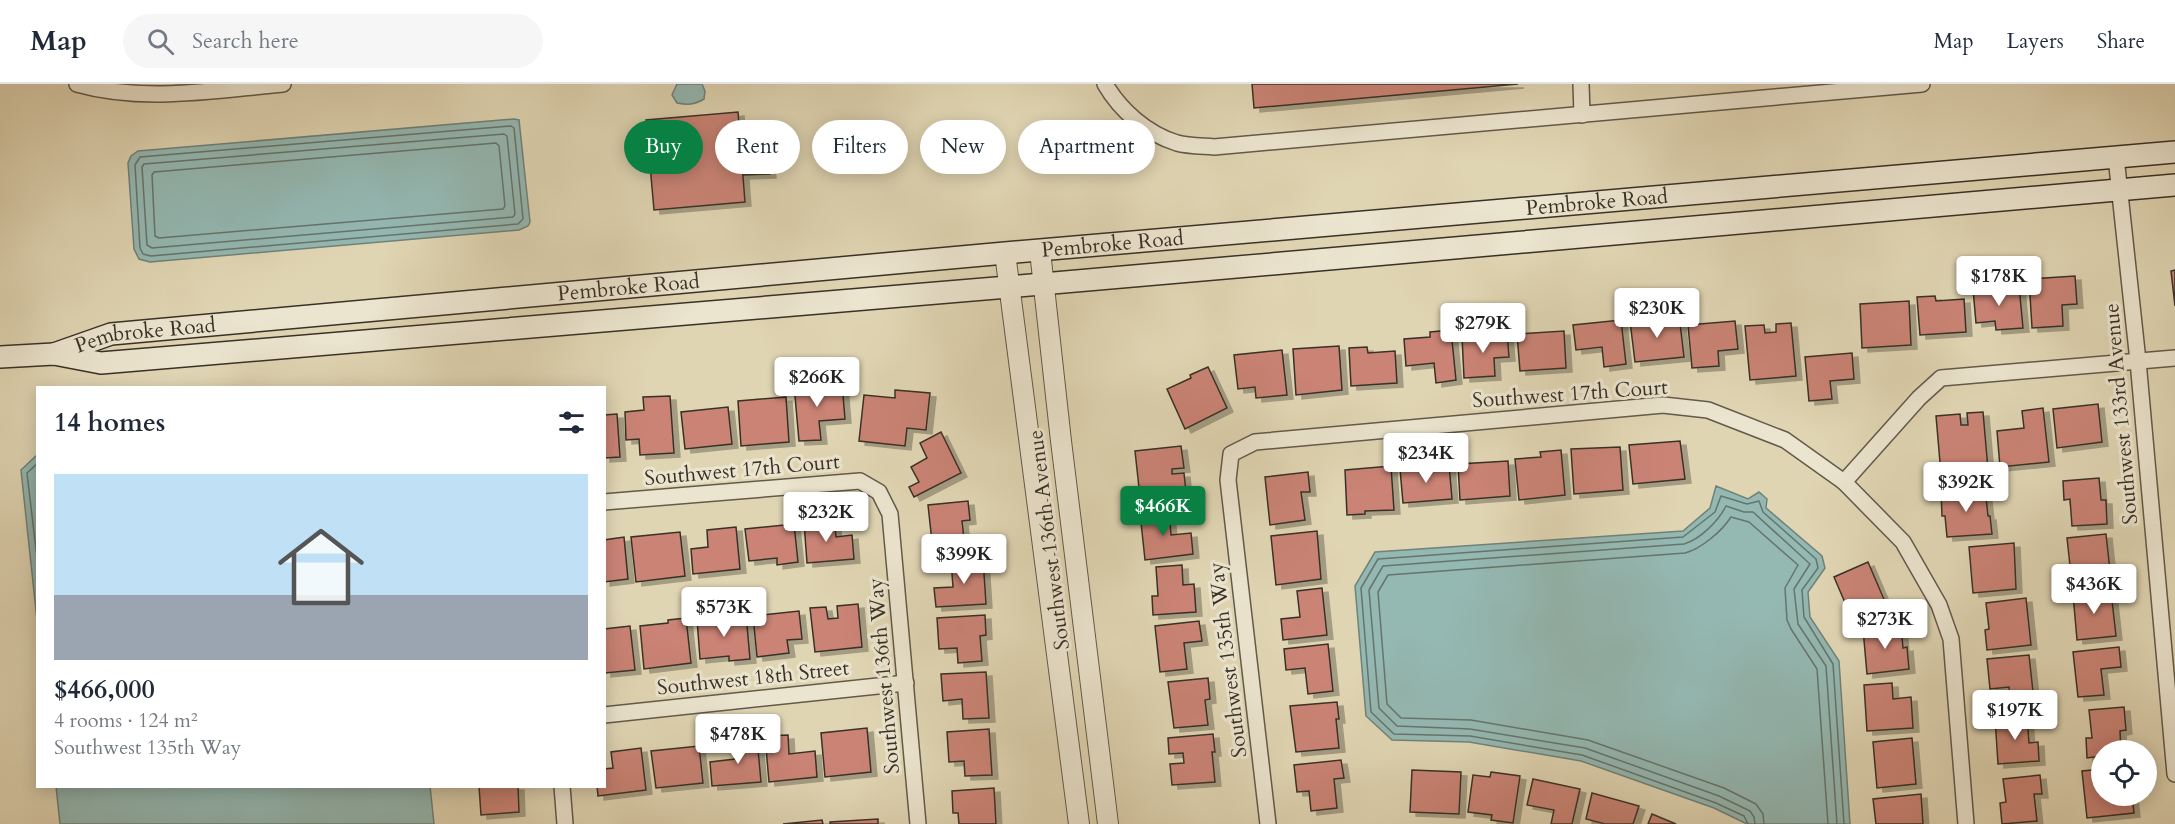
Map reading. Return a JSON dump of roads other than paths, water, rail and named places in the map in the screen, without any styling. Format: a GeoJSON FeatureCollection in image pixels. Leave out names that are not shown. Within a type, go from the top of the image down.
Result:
{"type":"FeatureCollection","features":[{"type":"Feature","properties":{"kind":"main road","name":"Pembroke Road"},"geometry":{"type":"LineString","coordinates":[[54,354],[111,334],[2175,152]]}},
{"type":"Feature","properties":{"kind":"main road","name":"Pembroke Road"},"geometry":{"type":"LineString","coordinates":[[0,357],[54,354],[101,363],[1044,284],[2175,185]]}},
{"type":"Feature","properties":{"kind":"street"},"geometry":{"type":"LineString","coordinates":[[77,84],[101,91],[144,94],[283,84]]}},
{"type":"Feature","properties":{"kind":"street"},"geometry":{"type":"LineString","coordinates":[[1105,84],[1117,102],[1144,127],[1177,143],[1214,147],[1922,84]]}},
{"type":"Feature","properties":{"kind":"street"},"geometry":{"type":"LineString","coordinates":[[1581,84],[1582,115]]}},
{"type":"Feature","properties":{"kind":"street","name":"Southwest 133rd Avenue"},"geometry":{"type":"LineString","coordinates":[[2116,157],[2138,361],[2175,774]]}},
{"type":"Feature","properties":{"kind":"street","name":"Southwest 136th Avenue"},"geometry":{"type":"LineString","coordinates":[[1040,251],[1108,824]]}},
{"type":"Feature","properties":{"kind":"street","name":"Southwest 136th Avenue"},"geometry":{"type":"LineString","coordinates":[[1005,254],[1079,824]]}},
{"type":"Feature","properties":{"kind":"street"},"geometry":{"type":"LineString","coordinates":[[1844,482],[1919,398],[1941,378],[2175,358]]}},
{"type":"Feature","properties":{"kind":"street","name":"Southwest 17th Court"},"geometry":{"type":"LineString","coordinates":[[1231,454],[1255,442],[1663,405],[1707,410],[1785,440],[1844,482],[1903,543],[1939,605],[1951,639],[1966,824]]}},
{"type":"Feature","properties":{"kind":"street","name":"Southwest 135th Way"},"geometry":{"type":"LineString","coordinates":[[1231,454],[1228,480],[1268,824]]}},
{"type":"Feature","properties":{"kind":"street","name":"Southwest 17th Court"},"geometry":{"type":"LineString","coordinates":[[606,502],[860,481],[879,492]]}},
{"type":"Feature","properties":{"kind":"street","name":"Southwest 136th Way"},"geometry":{"type":"LineString","coordinates":[[879,492],[890,514],[918,824]]}},
{"type":"Feature","properties":{"kind":"street","name":"Southwest 18th Street"},"geometry":{"type":"LineString","coordinates":[[606,715],[906,683]]}},
{"type":"Feature","properties":{"kind":"street"},"geometry":{"type":"LineString","coordinates":[[562,788],[566,824]]}},
{"type":"Feature","properties":{"kind":"water"},"geometry":{"type":"Polygon","coordinates":[[[677,84],[702,84],[705,91],[704,99],[690,104],[677,103],[672,95],[677,84]]]}},
{"type":"Feature","properties":{"kind":"water"},"geometry":{"type":"Polygon","coordinates":[[[519,120],[530,222],[528,226],[519,230],[150,262],[139,259],[134,249],[128,163],[131,156],[138,151],[519,120]]]}},
{"type":"Feature","properties":{"kind":"water"},"geometry":{"type":"Polygon","coordinates":[[[36,456],[36,611],[21,470],[36,456]]]}},
{"type":"Feature","properties":{"kind":"water"},"geometry":{"type":"Polygon","coordinates":[[[1716,486],[1748,499],[1759,492],[1767,499],[1766,508],[1822,556],[1825,568],[1808,592],[1810,617],[1839,661],[1850,824],[1747,824],[1714,808],[1581,761],[1469,742],[1392,740],[1366,716],[1355,586],[1375,552],[1683,531],[1710,508],[1716,486]]]}},
{"type":"Feature","properties":{"kind":"water"},"geometry":{"type":"Polygon","coordinates":[[[56,788],[430,788],[434,824],[60,824],[56,788]]]}}]}
